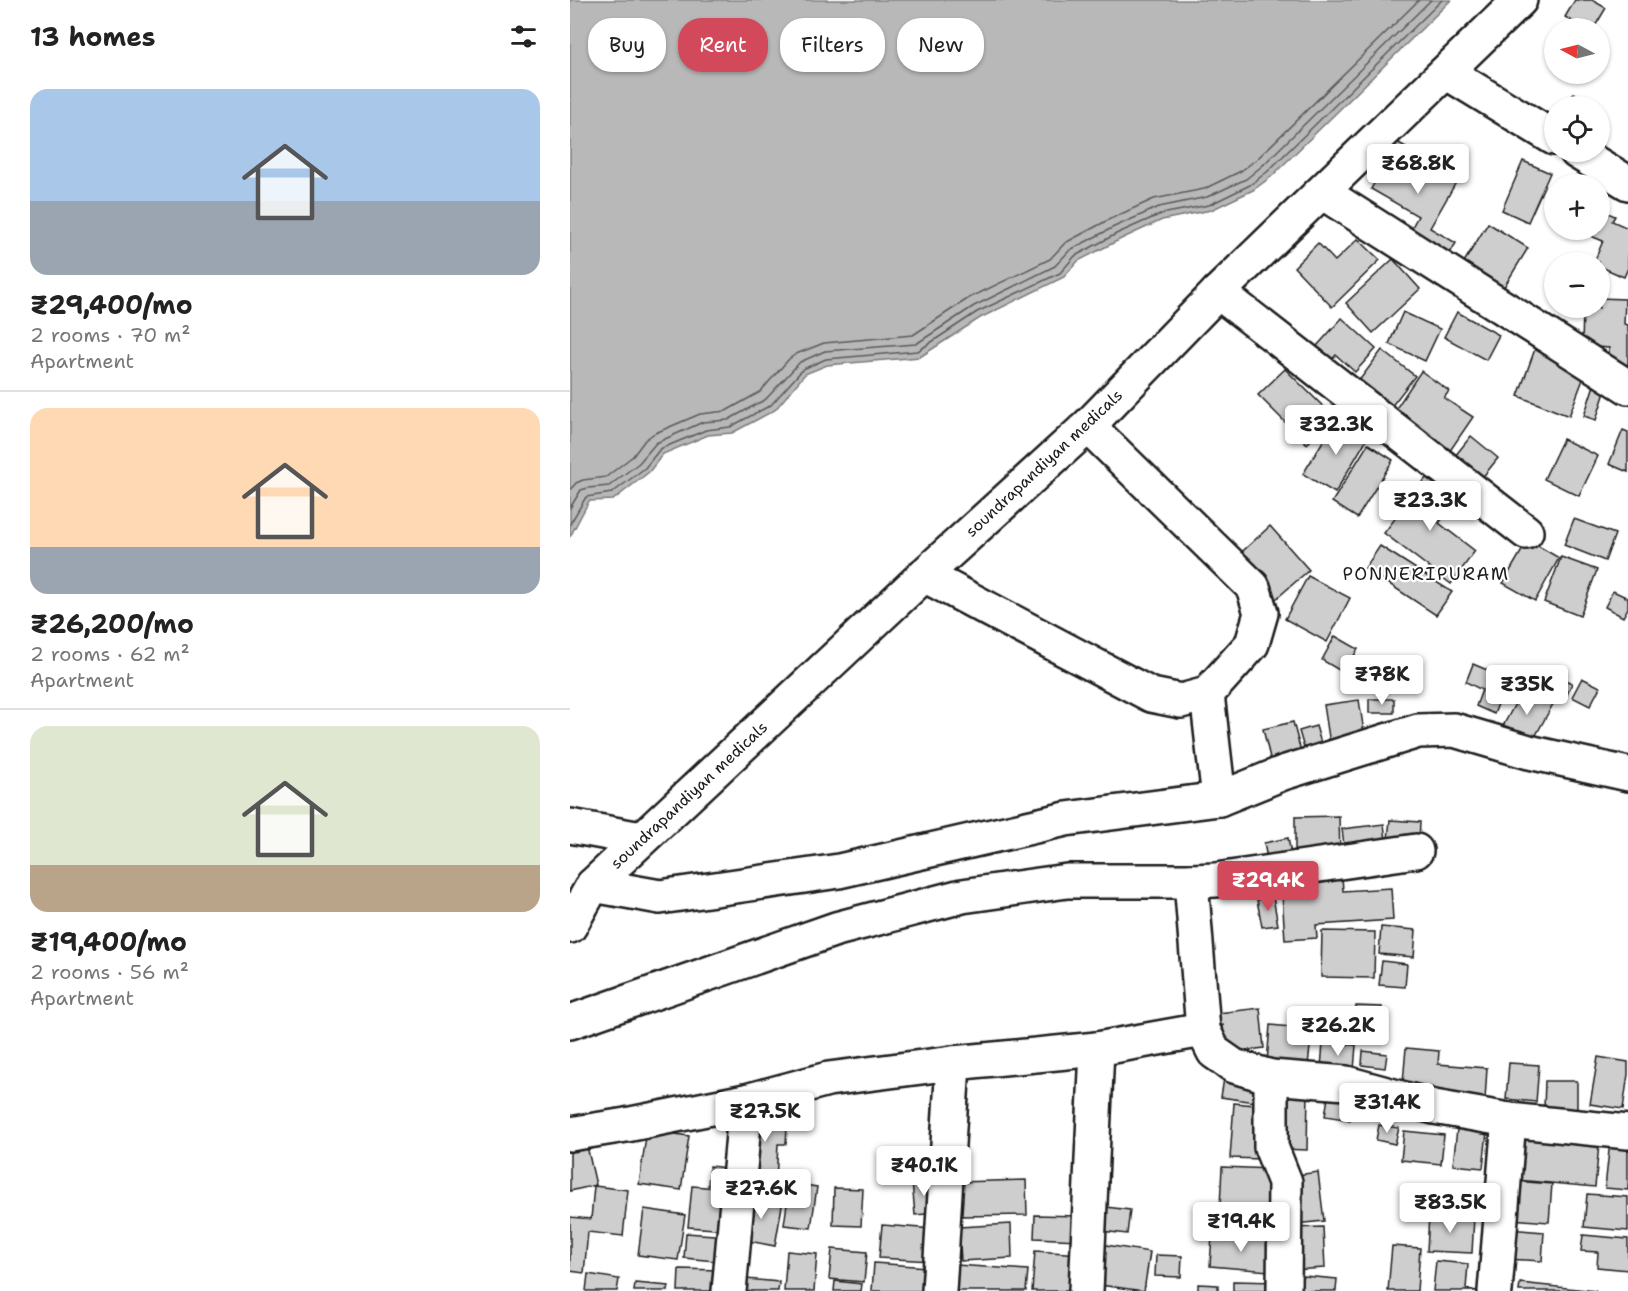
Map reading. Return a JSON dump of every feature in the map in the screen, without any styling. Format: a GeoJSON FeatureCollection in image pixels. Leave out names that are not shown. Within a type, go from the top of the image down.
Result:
{"type":"FeatureCollection","features":[{"type":"Feature","properties":{"kind":"street","name":"soundrapandiyan medicals"},"geometry":{"type":"LineString","coordinates":[[570,926],[593,885],[924,575],[1088,426],[1218,292],[1520,0]]}},
{"type":"Feature","properties":{"kind":"street"},"geometry":{"type":"LineString","coordinates":[[1446,72],[1544,132]]}},
{"type":"Feature","properties":{"kind":"street"},"geometry":{"type":"LineString","coordinates":[[1593,162],[1628,183]]}},
{"type":"Feature","properties":{"kind":"street"},"geometry":{"type":"LineString","coordinates":[[1322,192],[1628,387]]}},
{"type":"Feature","properties":{"kind":"street"},"geometry":{"type":"LineString","coordinates":[[1218,292],[1526,532]]}},
{"type":"Feature","properties":{"kind":"street"},"geometry":{"type":"LineString","coordinates":[[924,575],[1151,695],[1181,701],[1207,694],[1252,644],[1262,613],[1253,587],[1088,426]]}},
{"type":"Feature","properties":{"kind":"street"},"geometry":{"type":"LineString","coordinates":[[1207,694],[1219,799]]}},
{"type":"Feature","properties":{"kind":"street"},"geometry":{"type":"LineString","coordinates":[[593,885],[660,897],[839,871],[1066,819],[1219,799],[1283,773],[1418,731],[1454,730],[1529,752],[1628,774]]}},
{"type":"Feature","properties":{"kind":"street"},"geometry":{"type":"LineString","coordinates":[[570,826],[641,839]]}},
{"type":"Feature","properties":{"kind":"street"},"geometry":{"type":"LineString","coordinates":[[570,1022],[836,929],[962,896],[1067,881],[1216,879],[1416,851]]}},
{"type":"Feature","properties":{"kind":"street"},"geometry":{"type":"LineString","coordinates":[[1191,881],[1203,1030],[1214,1052],[1234,1066],[1271,1077],[1346,1083],[1434,1107],[1509,1119],[1628,1132]]}},
{"type":"Feature","properties":{"kind":"street"},"geometry":{"type":"LineString","coordinates":[[570,1134],[746,1101],[828,1079],[953,1063],[1097,1050],[1203,1030]]}},
{"type":"Feature","properties":{"kind":"street"},"geometry":{"type":"LineString","coordinates":[[1086,1291],[1097,1050]]}},
{"type":"Feature","properties":{"kind":"street"},"geometry":{"type":"LineString","coordinates":[[939,1291],[953,1063]]}},
{"type":"Feature","properties":{"kind":"street"},"geometry":{"type":"LineString","coordinates":[[1271,1077],[1271,1147],[1285,1182],[1284,1291]]}},
{"type":"Feature","properties":{"kind":"street"},"geometry":{"type":"LineString","coordinates":[[729,1291],[746,1101]]}},
{"type":"Feature","properties":{"kind":"street"},"geometry":{"type":"LineString","coordinates":[[1496,1291],[1509,1119]]}},
{"type":"Feature","properties":{"kind":"water"},"geometry":{"type":"Polygon","coordinates":[[[570,0],[1451,0],[1271,177],[1253,190],[1211,210],[1162,220],[1121,239],[1078,261],[1064,277],[980,318],[920,357],[827,365],[805,374],[775,410],[732,433],[708,435],[663,454],[649,472],[613,500],[589,501],[570,537],[570,0]]]}},
{"type":"Feature","properties":{"kind":"building"},"geometry":{"type":"Polygon","coordinates":[[[1575,0],[1592,0],[1606,8],[1600,18],[1565,17],[1575,0]]]}},
{"type":"Feature","properties":{"kind":"building"},"geometry":{"type":"Polygon","coordinates":[[[1397,142],[1459,177],[1430,228],[1456,243],[1446,260],[1406,238],[1418,216],[1371,189],[1397,142]]]}},
{"type":"Feature","properties":{"kind":"building"},"geometry":{"type":"Polygon","coordinates":[[[1523,161],[1550,173],[1544,174],[1544,186],[1528,222],[1502,210],[1523,161]]]}},
{"type":"Feature","properties":{"kind":"building"},"geometry":{"type":"Polygon","coordinates":[[[1610,214],[1615,216],[1612,221],[1628,228],[1628,268],[1624,277],[1610,271],[1610,252],[1598,252],[1603,241],[1601,240],[1610,240],[1610,214]]]}},
{"type":"Feature","properties":{"kind":"building"},"geometry":{"type":"Polygon","coordinates":[[[1488,223],[1528,248],[1504,287],[1464,262],[1488,223]]]}},
{"type":"Feature","properties":{"kind":"building"},"geometry":{"type":"Polygon","coordinates":[[[1358,239],[1380,260],[1332,307],[1294,267],[1318,243],[1335,261],[1358,239]]]}},
{"type":"Feature","properties":{"kind":"building"},"geometry":{"type":"Polygon","coordinates":[[[1393,259],[1420,289],[1373,333],[1346,303],[1393,259]]]}},
{"type":"Feature","properties":{"kind":"building"},"geometry":{"type":"Polygon","coordinates":[[[1610,298],[1625,299],[1624,324],[1628,325],[1628,371],[1608,370],[1609,348],[1582,346],[1583,318],[1610,318],[1610,298]]]}},
{"type":"Feature","properties":{"kind":"building"},"geometry":{"type":"Polygon","coordinates":[[[1403,312],[1440,329],[1425,361],[1389,344],[1403,312]]]}},
{"type":"Feature","properties":{"kind":"building"},"geometry":{"type":"Polygon","coordinates":[[[1457,312],[1499,335],[1486,360],[1444,337],[1457,312]]]}},
{"type":"Feature","properties":{"kind":"building"},"geometry":{"type":"Polygon","coordinates":[[[1342,318],[1376,349],[1355,372],[1336,355],[1323,370],[1308,356],[1342,318]]]}},
{"type":"Feature","properties":{"kind":"building"},"geometry":{"type":"Polygon","coordinates":[[[1535,349],[1587,369],[1569,416],[1518,396],[1535,349]]]}},
{"type":"Feature","properties":{"kind":"building"},"geometry":{"type":"Polygon","coordinates":[[[1382,350],[1415,376],[1391,407],[1358,382],[1382,350]]]}},
{"type":"Feature","properties":{"kind":"building"},"geometry":{"type":"Polygon","coordinates":[[[1285,369],[1334,417],[1307,444],[1258,395],[1285,369]]]}},
{"type":"Feature","properties":{"kind":"building"},"geometry":{"type":"Polygon","coordinates":[[[1421,371],[1449,391],[1444,398],[1473,417],[1445,458],[1389,419],[1421,371]]]}},
{"type":"Feature","properties":{"kind":"building"},"geometry":{"type":"Polygon","coordinates":[[[1594,385],[1606,389],[1596,420],[1584,416],[1594,385]]]}},
{"type":"Feature","properties":{"kind":"building"},"geometry":{"type":"Polygon","coordinates":[[[1337,418],[1368,437],[1335,493],[1303,474],[1337,418]]]}},
{"type":"Feature","properties":{"kind":"building"},"geometry":{"type":"Polygon","coordinates":[[[1623,430],[1628,432],[1628,472],[1609,464],[1623,430]]]}},
{"type":"Feature","properties":{"kind":"building"},"geometry":{"type":"Polygon","coordinates":[[[1471,436],[1498,458],[1474,488],[1447,466],[1471,436]]]}},
{"type":"Feature","properties":{"kind":"building"},"geometry":{"type":"Polygon","coordinates":[[[1563,439],[1598,456],[1579,496],[1544,479],[1563,439]]]}},
{"type":"Feature","properties":{"kind":"building"},"geometry":{"type":"Polygon","coordinates":[[[1368,444],[1393,460],[1357,518],[1332,502],[1368,444]]]}},
{"type":"Feature","properties":{"kind":"building"},"geometry":{"type":"Polygon","coordinates":[[[1426,478],[1456,500],[1439,523],[1475,551],[1451,584],[1384,533],[1426,478]]]}},
{"type":"Feature","properties":{"kind":"building"},"geometry":{"type":"Polygon","coordinates":[[[1574,519],[1615,534],[1605,561],[1564,545],[1574,519]]]}},
{"type":"Feature","properties":{"kind":"building"},"geometry":{"type":"Polygon","coordinates":[[[1270,526],[1309,570],[1276,599],[1254,576],[1232,561],[1270,526]]]}},
{"type":"Feature","properties":{"kind":"building"},"geometry":{"type":"Polygon","coordinates":[[[1528,540],[1559,558],[1535,601],[1503,583],[1528,540]]]}},
{"type":"Feature","properties":{"kind":"building"},"geometry":{"type":"Polygon","coordinates":[[[1380,546],[1452,592],[1436,615],[1365,568],[1380,546]]]}},
{"type":"Feature","properties":{"kind":"building"},"geometry":{"type":"Polygon","coordinates":[[[1561,557],[1597,570],[1580,616],[1544,602],[1561,557]]]}},
{"type":"Feature","properties":{"kind":"building"},"geometry":{"type":"Polygon","coordinates":[[[1308,576],[1350,598],[1327,642],[1285,619],[1308,576]]]}},
{"type":"Feature","properties":{"kind":"building"},"geometry":{"type":"Polygon","coordinates":[[[1613,591],[1628,598],[1628,608],[1623,617],[1605,607],[1613,591]]]}},
{"type":"Feature","properties":{"kind":"building"},"geometry":{"type":"Polygon","coordinates":[[[1335,636],[1358,649],[1344,673],[1322,660],[1335,636]]]}},
{"type":"Feature","properties":{"kind":"building"},"geometry":{"type":"Polygon","coordinates":[[[1473,664],[1508,679],[1494,714],[1476,706],[1482,690],[1466,682],[1473,664]]]}},
{"type":"Feature","properties":{"kind":"building"},"geometry":{"type":"Polygon","coordinates":[[[1548,673],[1572,683],[1564,702],[1539,691],[1548,673]]]}},
{"type":"Feature","properties":{"kind":"building"},"geometry":{"type":"Polygon","coordinates":[[[1582,678],[1600,687],[1590,706],[1572,697],[1582,678]]]}},
{"type":"Feature","properties":{"kind":"building"},"geometry":{"type":"Polygon","coordinates":[[[1524,687],[1553,704],[1531,744],[1502,728],[1524,687]]]}},
{"type":"Feature","properties":{"kind":"building"},"geometry":{"type":"Polygon","coordinates":[[[1369,699],[1394,699],[1394,713],[1369,713],[1369,699]]]}},
{"type":"Feature","properties":{"kind":"building"},"geometry":{"type":"Polygon","coordinates":[[[1359,700],[1365,738],[1330,744],[1324,705],[1359,700]]]}},
{"type":"Feature","properties":{"kind":"building"},"geometry":{"type":"Polygon","coordinates":[[[1293,722],[1303,759],[1272,766],[1263,729],[1293,722]]]}},
{"type":"Feature","properties":{"kind":"building"},"geometry":{"type":"Polygon","coordinates":[[[1316,726],[1323,750],[1306,755],[1299,731],[1316,726]]]}},
{"type":"Feature","properties":{"kind":"building"},"geometry":{"type":"Polygon","coordinates":[[[1339,816],[1340,857],[1295,857],[1295,817],[1339,816]]]}},
{"type":"Feature","properties":{"kind":"building"},"geometry":{"type":"Polygon","coordinates":[[[1390,820],[1420,822],[1419,841],[1388,839],[1390,820]]]}},
{"type":"Feature","properties":{"kind":"building"},"geometry":{"type":"Polygon","coordinates":[[[1384,824],[1387,848],[1345,853],[1342,829],[1384,824]]]}},
{"type":"Feature","properties":{"kind":"building"},"geometry":{"type":"Polygon","coordinates":[[[1288,838],[1292,860],[1268,864],[1264,843],[1288,838]]]}},
{"type":"Feature","properties":{"kind":"building"},"geometry":{"type":"Polygon","coordinates":[[[1342,876],[1343,891],[1391,888],[1393,920],[1316,925],[1317,938],[1285,940],[1281,879],[1342,876]]]}},
{"type":"Feature","properties":{"kind":"building"},"geometry":{"type":"Polygon","coordinates":[[[1273,897],[1278,925],[1262,927],[1257,900],[1273,897]]]}},
{"type":"Feature","properties":{"kind":"building"},"geometry":{"type":"Polygon","coordinates":[[[1381,927],[1416,930],[1414,957],[1379,954],[1381,927]]]}},
{"type":"Feature","properties":{"kind":"building"},"geometry":{"type":"Polygon","coordinates":[[[1322,931],[1375,932],[1374,978],[1321,977],[1322,931]]]}},
{"type":"Feature","properties":{"kind":"building"},"geometry":{"type":"Polygon","coordinates":[[[1382,961],[1407,964],[1405,987],[1379,985],[1382,961]]]}},
{"type":"Feature","properties":{"kind":"building"},"geometry":{"type":"Polygon","coordinates":[[[1356,1006],[1382,1007],[1381,1035],[1354,1034],[1356,1006]]]}},
{"type":"Feature","properties":{"kind":"building"},"geometry":{"type":"Polygon","coordinates":[[[1260,1008],[1264,1048],[1226,1053],[1223,1025],[1211,1027],[1210,1014],[1260,1008]]]}},
{"type":"Feature","properties":{"kind":"building"},"geometry":{"type":"Polygon","coordinates":[[[1270,1025],[1312,1029],[1308,1065],[1267,1062],[1270,1025]]]}},
{"type":"Feature","properties":{"kind":"building"},"geometry":{"type":"Polygon","coordinates":[[[1323,1043],[1356,1045],[1354,1070],[1321,1068],[1323,1043]]]}},
{"type":"Feature","properties":{"kind":"building"},"geometry":{"type":"Polygon","coordinates":[[[1406,1048],[1439,1051],[1438,1064],[1487,1068],[1485,1100],[1402,1094],[1406,1048]]]}},
{"type":"Feature","properties":{"kind":"building"},"geometry":{"type":"Polygon","coordinates":[[[1363,1051],[1387,1054],[1385,1068],[1362,1065],[1363,1051]]]}},
{"type":"Feature","properties":{"kind":"building"},"geometry":{"type":"Polygon","coordinates":[[[1598,1057],[1628,1062],[1623,1109],[1590,1104],[1598,1057]]]}},
{"type":"Feature","properties":{"kind":"building"},"geometry":{"type":"Polygon","coordinates":[[[1509,1063],[1539,1065],[1536,1102],[1506,1099],[1509,1063]]]}},
{"type":"Feature","properties":{"kind":"building"},"geometry":{"type":"Polygon","coordinates":[[[1225,1072],[1258,1077],[1254,1102],[1221,1097],[1225,1072]]]}},
{"type":"Feature","properties":{"kind":"building"},"geometry":{"type":"Polygon","coordinates":[[[1545,1081],[1577,1081],[1577,1109],[1544,1109],[1545,1081]]]}},
{"type":"Feature","properties":{"kind":"building"},"geometry":{"type":"Polygon","coordinates":[[[1280,1089],[1308,1089],[1307,1150],[1279,1149],[1280,1089]]]}},
{"type":"Feature","properties":{"kind":"building"},"geometry":{"type":"Polygon","coordinates":[[[1329,1091],[1354,1095],[1350,1120],[1325,1116],[1329,1091]]]}},
{"type":"Feature","properties":{"kind":"building"},"geometry":{"type":"Polygon","coordinates":[[[1234,1103],[1265,1106],[1261,1159],[1230,1158],[1234,1103]]]}},
{"type":"Feature","properties":{"kind":"building"},"geometry":{"type":"Polygon","coordinates":[[[751,1108],[788,1111],[786,1144],[778,1144],[776,1182],[746,1180],[751,1108]]]}},
{"type":"Feature","properties":{"kind":"building"},"geometry":{"type":"Polygon","coordinates":[[[1379,1125],[1399,1128],[1395,1144],[1376,1140],[1379,1125]]]}},
{"type":"Feature","properties":{"kind":"building"},"geometry":{"type":"Polygon","coordinates":[[[1457,1129],[1487,1132],[1483,1168],[1453,1165],[1457,1129]]]}},
{"type":"Feature","properties":{"kind":"building"},"geometry":{"type":"Polygon","coordinates":[[[647,1130],[689,1136],[681,1190],[639,1184],[647,1130]]]}},
{"type":"Feature","properties":{"kind":"building"},"geometry":{"type":"Polygon","coordinates":[[[1404,1131],[1444,1135],[1441,1164],[1401,1160],[1404,1131]]]}},
{"type":"Feature","properties":{"kind":"building"},"geometry":{"type":"Polygon","coordinates":[[[1520,1137],[1599,1144],[1595,1187],[1516,1180],[1520,1137]]]}},
{"type":"Feature","properties":{"kind":"building"},"geometry":{"type":"Polygon","coordinates":[[[1610,1141],[1628,1143],[1628,1190],[1605,1188],[1610,1141]]]}},
{"type":"Feature","properties":{"kind":"building"},"geometry":{"type":"Polygon","coordinates":[[[587,1146],[596,1185],[570,1191],[570,1150],[587,1146]]]}},
{"type":"Feature","properties":{"kind":"building"},"geometry":{"type":"Polygon","coordinates":[[[710,1166],[734,1169],[731,1188],[708,1185],[710,1166]]]}},
{"type":"Feature","properties":{"kind":"building"},"geometry":{"type":"Polygon","coordinates":[[[1222,1167],[1272,1169],[1270,1227],[1219,1226],[1222,1167]]]}},
{"type":"Feature","properties":{"kind":"building"},"geometry":{"type":"Polygon","coordinates":[[[1318,1172],[1324,1221],[1295,1224],[1290,1176],[1318,1172]]]}},
{"type":"Feature","properties":{"kind":"building"},"geometry":{"type":"Polygon","coordinates":[[[933,1179],[937,1213],[915,1215],[912,1181],[933,1179]]]}},
{"type":"Feature","properties":{"kind":"building"},"geometry":{"type":"Polygon","coordinates":[[[1026,1180],[1027,1215],[961,1216],[960,1182],[1026,1180]]]}},
{"type":"Feature","properties":{"kind":"building"},"geometry":{"type":"Polygon","coordinates":[[[1514,1181],[1552,1184],[1549,1222],[1511,1219],[1514,1181]]]}},
{"type":"Feature","properties":{"kind":"building"},"geometry":{"type":"Polygon","coordinates":[[[790,1183],[817,1187],[811,1228],[784,1225],[790,1183]]]}},
{"type":"Feature","properties":{"kind":"building"},"geometry":{"type":"Polygon","coordinates":[[[594,1186],[628,1190],[623,1236],[588,1232],[584,1273],[570,1271],[570,1217],[591,1219],[594,1186]]]}},
{"type":"Feature","properties":{"kind":"building"},"geometry":{"type":"Polygon","coordinates":[[[692,1186],[732,1189],[728,1230],[688,1227],[692,1186]]]}},
{"type":"Feature","properties":{"kind":"building"},"geometry":{"type":"Polygon","coordinates":[[[834,1188],[863,1189],[861,1226],[833,1225],[834,1188]]]}},
{"type":"Feature","properties":{"kind":"building"},"geometry":{"type":"Polygon","coordinates":[[[746,1194],[783,1200],[775,1246],[738,1239],[746,1194]]]}},
{"type":"Feature","properties":{"kind":"building"},"geometry":{"type":"Polygon","coordinates":[[[1587,1194],[1628,1197],[1628,1231],[1584,1227],[1587,1194]]]}},
{"type":"Feature","properties":{"kind":"building"},"geometry":{"type":"Polygon","coordinates":[[[1106,1207],[1130,1210],[1127,1234],[1102,1231],[1106,1207]]]}},
{"type":"Feature","properties":{"kind":"building"},"geometry":{"type":"Polygon","coordinates":[[[644,1209],[685,1215],[678,1260],[638,1255],[644,1209]]]}},
{"type":"Feature","properties":{"kind":"building"},"geometry":{"type":"Polygon","coordinates":[[[1035,1215],[1079,1216],[1079,1240],[1034,1238],[1035,1215]]]}},
{"type":"Feature","properties":{"kind":"building"},"geometry":{"type":"Polygon","coordinates":[[[1429,1215],[1474,1217],[1472,1253],[1427,1251],[1429,1215]]]}},
{"type":"Feature","properties":{"kind":"building"},"geometry":{"type":"Polygon","coordinates":[[[1011,1224],[1012,1258],[961,1261],[959,1227],[1011,1224]]]}},
{"type":"Feature","properties":{"kind":"building"},"geometry":{"type":"Polygon","coordinates":[[[882,1225],[933,1229],[931,1261],[879,1258],[882,1225]]]}},
{"type":"Feature","properties":{"kind":"building"},"geometry":{"type":"Polygon","coordinates":[[[1323,1227],[1325,1268],[1293,1270],[1291,1228],[1323,1227]]]}},
{"type":"Feature","properties":{"kind":"building"},"geometry":{"type":"Polygon","coordinates":[[[1508,1229],[1544,1232],[1542,1261],[1506,1259],[1508,1229]]]}},
{"type":"Feature","properties":{"kind":"building"},"geometry":{"type":"Polygon","coordinates":[[[686,1233],[728,1236],[726,1262],[684,1258],[686,1233]]]}},
{"type":"Feature","properties":{"kind":"building"},"geometry":{"type":"Polygon","coordinates":[[[1212,1235],[1272,1239],[1269,1271],[1210,1266],[1212,1235]]]}},
{"type":"Feature","properties":{"kind":"building"},"geometry":{"type":"Polygon","coordinates":[[[1583,1235],[1628,1239],[1628,1270],[1597,1267],[1598,1252],[1581,1251],[1583,1235]]]}},
{"type":"Feature","properties":{"kind":"building"},"geometry":{"type":"Polygon","coordinates":[[[1106,1245],[1150,1252],[1144,1291],[1100,1285],[1106,1245]]]}},
{"type":"Feature","properties":{"kind":"building"},"geometry":{"type":"Polygon","coordinates":[[[1392,1246],[1420,1248],[1417,1291],[1388,1291],[1392,1246]]]}},
{"type":"Feature","properties":{"kind":"building"},"geometry":{"type":"Polygon","coordinates":[[[832,1249],[867,1252],[864,1282],[829,1279],[832,1249]]]}},
{"type":"Feature","properties":{"kind":"building"},"geometry":{"type":"Polygon","coordinates":[[[787,1251],[817,1254],[814,1291],[784,1291],[787,1251]]]}},
{"type":"Feature","properties":{"kind":"building"},"geometry":{"type":"Polygon","coordinates":[[[1035,1251],[1081,1254],[1079,1291],[1032,1291],[1035,1251]]]}},
{"type":"Feature","properties":{"kind":"building"},"geometry":{"type":"Polygon","coordinates":[[[1156,1255],[1182,1256],[1181,1277],[1155,1276],[1156,1255]]]}},
{"type":"Feature","properties":{"kind":"building"},"geometry":{"type":"Polygon","coordinates":[[[1436,1261],[1468,1264],[1466,1289],[1477,1291],[1433,1291],[1436,1261]]]}},
{"type":"Feature","properties":{"kind":"building"},"geometry":{"type":"Polygon","coordinates":[[[874,1263],[927,1267],[926,1291],[872,1291],[874,1263]]]}},
{"type":"Feature","properties":{"kind":"building"},"geometry":{"type":"Polygon","coordinates":[[[956,1265],[1028,1270],[1026,1291],[954,1291],[956,1265]]]}},
{"type":"Feature","properties":{"kind":"building"},"geometry":{"type":"Polygon","coordinates":[[[679,1269],[720,1270],[719,1291],[678,1291],[679,1269]]]}},
{"type":"Feature","properties":{"kind":"building"},"geometry":{"type":"Polygon","coordinates":[[[588,1274],[619,1279],[617,1291],[586,1291],[588,1274]]]}},
{"type":"Feature","properties":{"kind":"building"},"geometry":{"type":"Polygon","coordinates":[[[1293,1275],[1337,1279],[1336,1291],[1292,1291],[1293,1275]]]}},
{"type":"Feature","properties":{"kind":"building"},"geometry":{"type":"Polygon","coordinates":[[[735,1278],[779,1282],[778,1291],[733,1291],[735,1278]]]}},
{"type":"Feature","properties":{"kind":"building"},"geometry":{"type":"Polygon","coordinates":[[[835,1281],[862,1284],[861,1291],[834,1291],[835,1281]]]}},
{"type":"Feature","properties":{"kind":"building"},"geometry":{"type":"Polygon","coordinates":[[[1233,1281],[1281,1282],[1281,1291],[1233,1291],[1233,1281]]]}},
{"type":"Feature","properties":{"kind":"building"},"geometry":{"type":"Polygon","coordinates":[[[635,1283],[669,1286],[668,1291],[634,1291],[635,1283]]]}},
{"type":"Feature","properties":{"kind":"building"},"geometry":{"type":"Polygon","coordinates":[[[1520,1283],[1596,1291],[1519,1291],[1520,1283]]]}},
{"type":"Feature","properties":{"kind":"building"},"geometry":{"type":"Polygon","coordinates":[[[1198,1284],[1218,1285],[1218,1291],[1198,1291],[1198,1284]]]}},
{"type":"Feature","properties":{"kind":"district","name":"PONNERIPURAM"},"geometry":{"type":"Point","coordinates":[1426,574]}}]}
